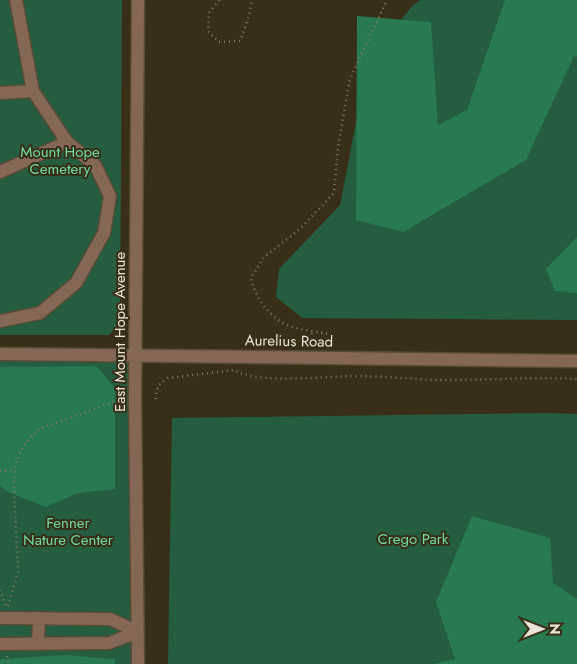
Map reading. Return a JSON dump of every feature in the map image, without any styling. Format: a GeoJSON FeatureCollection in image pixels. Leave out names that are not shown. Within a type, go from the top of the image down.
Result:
{"type":"FeatureCollection","features":[{"type":"Feature","properties":{"kind":"street"},"geometry":{"type":"LineString","coordinates":[[0,321],[40,313],[76,283],[104,233],[110,196],[95,165],[67,142],[33,91],[16,0]]}},
{"type":"Feature","properties":{"kind":"street","name":"East Mount Hope Avenue"},"geometry":{"type":"LineString","coordinates":[[138,0],[136,355],[138,664]]}},
{"type":"Feature","properties":{"kind":"street"},"geometry":{"type":"LineString","coordinates":[[0,93],[33,91]]}},
{"type":"Feature","properties":{"kind":"street"},"geometry":{"type":"LineString","coordinates":[[0,172],[67,142]]}},
{"type":"Feature","properties":{"kind":"street","name":"Aurelius Road"},"geometry":{"type":"LineString","coordinates":[[0,354],[577,361]]}},
{"type":"Feature","properties":{"kind":"street"},"geometry":{"type":"LineString","coordinates":[[3,613],[38,618],[110,619],[138,632]]}},
{"type":"Feature","properties":{"kind":"street"},"geometry":{"type":"LineString","coordinates":[[38,618],[38,644]]}},
{"type":"Feature","properties":{"kind":"street"},"geometry":{"type":"LineString","coordinates":[[0,644],[110,643],[138,632]]}},
{"type":"Feature","properties":{"kind":"path"},"geometry":{"type":"LineString","coordinates":[[219,0],[208,13],[208,31],[219,42],[240,41],[249,16],[252,0]]}},
{"type":"Feature","properties":{"kind":"path"},"geometry":{"type":"LineString","coordinates":[[328,334],[288,325],[277,318],[259,300],[253,289],[252,278],[264,257],[300,229],[334,193],[338,147],[350,79],[387,0]]}},
{"type":"Feature","properties":{"kind":"path"},"geometry":{"type":"LineString","coordinates":[[156,398],[156,391],[161,382],[168,378],[234,370],[241,374],[264,378],[368,376],[438,380],[577,378]]}},
{"type":"Feature","properties":{"kind":"path"},"geometry":{"type":"LineString","coordinates":[[3,613],[18,572],[14,490],[15,470],[23,446],[40,429],[118,400]]}},
{"type":"Feature","properties":{"kind":"path"},"geometry":{"type":"LineString","coordinates":[[0,471],[15,470]]}},
{"type":"Feature","properties":{"kind":"path"},"geometry":{"type":"LineString","coordinates":[[0,590],[3,613]]}},
{"type":"Feature","properties":{"kind":"green space","name":"Mount Hope Cemetery"},"geometry":{"type":"Polygon","coordinates":[[[0,0],[122,0],[120,322],[109,335],[0,335],[0,0]]]}},
{"type":"Feature","properties":{"kind":"green space"},"geometry":{"type":"Polygon","coordinates":[[[420,0],[577,0],[577,320],[302,318],[276,297],[279,269],[340,205],[360,102],[379,49],[412,6],[420,0]]]}},
{"type":"Feature","properties":{"kind":"green space"},"geometry":{"type":"Polygon","coordinates":[[[505,0],[577,0],[577,57],[574,56],[526,160],[403,232],[356,220],[357,16],[431,22],[438,125],[467,110],[505,0]]]}},
{"type":"Feature","properties":{"kind":"green space"},"geometry":{"type":"Polygon","coordinates":[[[577,237],[577,293],[555,291],[546,269],[577,237]]]}},
{"type":"Feature","properties":{"kind":"green space","name":"Fenner Nature Center"},"geometry":{"type":"Polygon","coordinates":[[[0,354],[136,355],[135,664],[0,664],[0,354]]]}},
{"type":"Feature","properties":{"kind":"green space"},"geometry":{"type":"Polygon","coordinates":[[[96,366],[115,388],[115,489],[78,493],[46,507],[8,492],[0,486],[0,367],[96,366]]]}},
{"type":"Feature","properties":{"kind":"green space","name":"Crego Park"},"geometry":{"type":"Polygon","coordinates":[[[577,414],[577,664],[168,664],[172,418],[577,414]]]}},
{"type":"Feature","properties":{"kind":"green space"},"geometry":{"type":"Polygon","coordinates":[[[472,516],[550,538],[553,583],[577,599],[577,664],[433,664],[455,659],[436,602],[472,516]]]}},
{"type":"Feature","properties":{"kind":"green space"},"geometry":{"type":"Polygon","coordinates":[[[65,655],[115,659],[115,664],[0,664],[0,659],[65,655]]]}}]}
